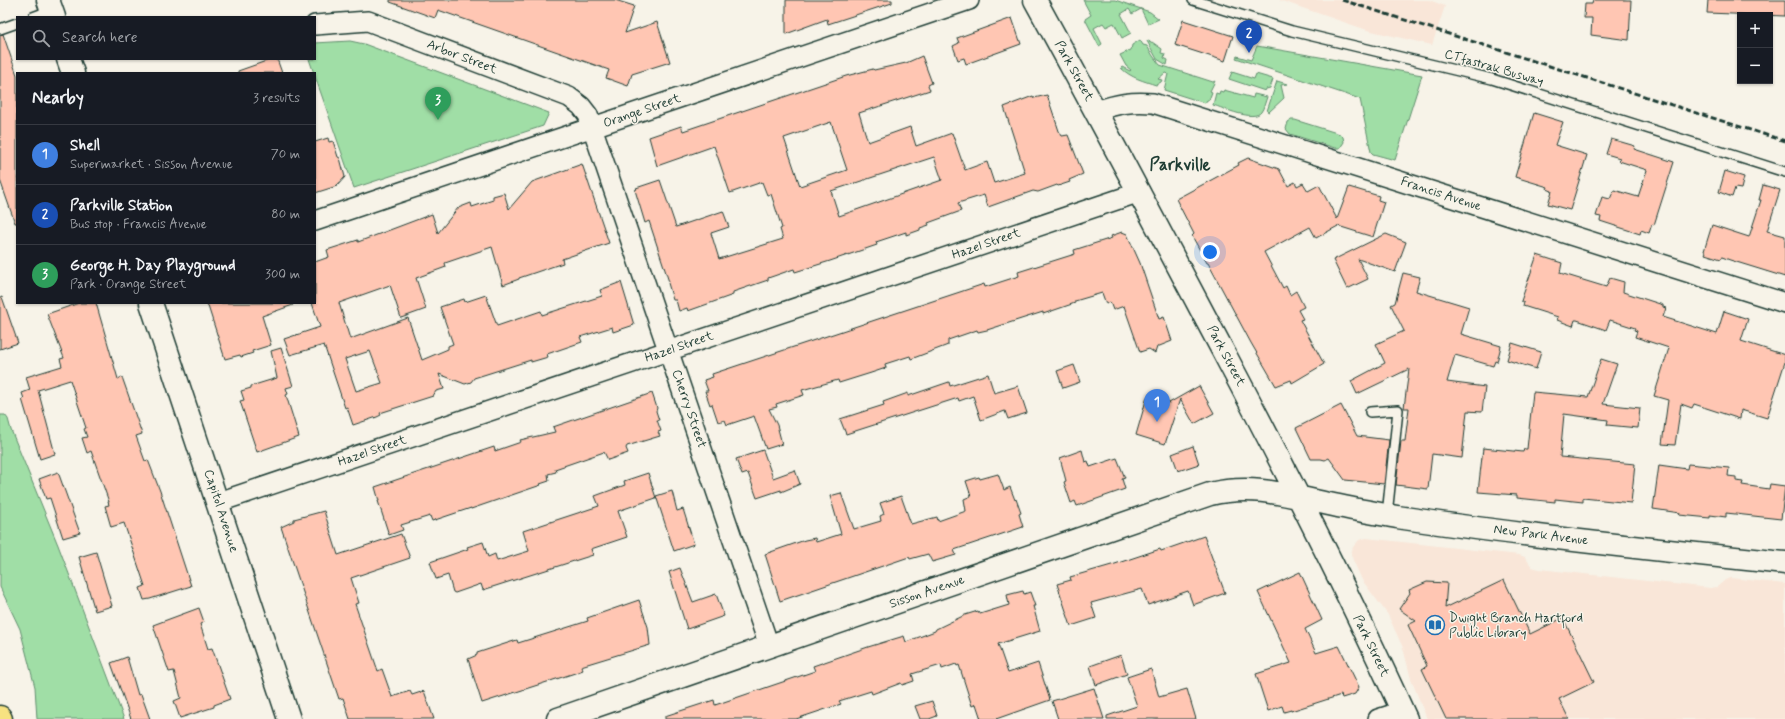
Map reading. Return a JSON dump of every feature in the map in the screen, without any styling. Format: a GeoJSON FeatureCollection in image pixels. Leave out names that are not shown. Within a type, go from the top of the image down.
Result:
{"type":"FeatureCollection","features":[{"type":"Feature","properties":{"kind":"main road","name":"Park Street"},"geometry":{"type":"LineString","coordinates":[[1034,0],[1140,192],[1299,498],[1404,715]]}},
{"type":"Feature","properties":{"kind":"main road"},"geometry":{"type":"LineString","coordinates":[[68,60],[73,72]]}},
{"type":"Feature","properties":{"kind":"main road","name":"Capitol Avenue"},"geometry":{"type":"LineString","coordinates":[[152,304],[219,502],[264,645],[290,719]]}},
{"type":"Feature","properties":{"kind":"main road","name":"Sisson Avenue"},"geometry":{"type":"LineString","coordinates":[[558,719],[1210,494],[1242,489],[1270,492],[1299,498]]}},
{"type":"Feature","properties":{"kind":"main road","name":"New Park Avenue"},"geometry":{"type":"LineString","coordinates":[[1299,498],[1387,515],[1507,531],[1785,562]]}},
{"type":"Feature","properties":{"kind":"street","name":"Orange Street"},"geometry":{"type":"LineString","coordinates":[[316,221],[969,0]]}},
{"type":"Feature","properties":{"kind":"street","name":"Arbor Street"},"geometry":{"type":"LineString","coordinates":[[316,25],[368,21],[569,97],[581,106],[588,116],[592,128]]}},
{"type":"Feature","properties":{"kind":"street","name":"Francis Avenue"},"geometry":{"type":"LineString","coordinates":[[1096,111],[1134,101],[1153,103],[1785,302]]}},
{"type":"Feature","properties":{"kind":"street","name":"Cherry Street"},"geometry":{"type":"LineString","coordinates":[[592,128],[769,646]]}},
{"type":"Feature","properties":{"kind":"street","name":"Hazel Street"},"geometry":{"type":"LineString","coordinates":[[219,502],[1140,192]]}},
{"type":"Feature","properties":{"kind":"street"},"geometry":{"type":"LineString","coordinates":[[1378,719],[1404,715]]}},
{"type":"Feature","properties":{"kind":"lane","name":"CTfastrak Busway"},"geometry":{"type":"LineString","coordinates":[[1193,0],[1292,31],[1492,79],[1785,172]]}},
{"type":"Feature","properties":{"kind":"lane"},"geometry":{"type":"LineString","coordinates":[[0,29],[16,23]]}},
{"type":"Feature","properties":{"kind":"lane"},"geometry":{"type":"LineString","coordinates":[[1370,412],[1398,410],[1387,515]]}},
{"type":"Feature","properties":{"kind":"shaded area"},"geometry":{"type":"Polygon","coordinates":[[[1279,0],[1429,0],[1445,6],[1432,45],[1367,30],[1279,0]]]}},
{"type":"Feature","properties":{"kind":"shaded area"},"geometry":{"type":"Polygon","coordinates":[[[1366,538],[1519,555],[1525,557],[1532,567],[1539,569],[1710,588],[1717,587],[1725,580],[1731,578],[1785,584],[1785,719],[1427,719],[1411,679],[1403,648],[1388,615],[1362,580],[1353,560],[1351,554],[1353,547],[1359,540],[1366,538]]]}},
{"type":"Feature","properties":{"kind":"green space"},"geometry":{"type":"Polygon","coordinates":[[[1083,0],[1115,0],[1150,12],[1159,19],[1148,24],[1141,9],[1132,14],[1129,9],[1121,14],[1131,33],[1122,38],[1114,23],[1106,27],[1103,23],[1094,28],[1102,44],[1099,46],[1085,19],[1091,15],[1083,0]]]}},
{"type":"Feature","properties":{"kind":"green space"},"geometry":{"type":"Polygon","coordinates":[[[1140,40],[1143,45],[1147,46],[1160,65],[1213,82],[1215,81],[1210,91],[1212,92],[1209,100],[1205,103],[1164,90],[1168,74],[1165,73],[1158,79],[1162,80],[1156,85],[1138,79],[1121,68],[1131,70],[1126,66],[1120,55],[1131,50],[1132,45],[1140,40]]]}},
{"type":"Feature","properties":{"kind":"green space"},"geometry":{"type":"Polygon","coordinates":[[[1149,40],[1150,43],[1152,42],[1162,49],[1161,53],[1165,54],[1164,58],[1168,60],[1167,65],[1157,59],[1147,41],[1149,40]]]}},
{"type":"Feature","properties":{"kind":"green space"},"geometry":{"type":"Polygon","coordinates":[[[350,41],[364,44],[549,113],[543,126],[354,188],[316,79],[316,72],[314,72],[309,60],[316,60],[316,43],[350,41]]]}},
{"type":"Feature","properties":{"kind":"green space"},"geometry":{"type":"Polygon","coordinates":[[[1257,46],[1422,75],[1395,160],[1373,154],[1371,152],[1360,99],[1236,58],[1237,56],[1251,60],[1257,46]]]}},
{"type":"Feature","properties":{"kind":"green space"},"geometry":{"type":"Polygon","coordinates":[[[1232,72],[1254,79],[1256,74],[1273,79],[1270,88],[1266,89],[1265,91],[1229,79],[1232,72]]]}},
{"type":"Feature","properties":{"kind":"green space"},"geometry":{"type":"Polygon","coordinates":[[[1277,81],[1287,84],[1281,85],[1284,98],[1269,112],[1267,111],[1277,81]]]}},
{"type":"Feature","properties":{"kind":"green space"},"geometry":{"type":"Polygon","coordinates":[[[1224,90],[1253,98],[1254,94],[1267,97],[1261,112],[1252,116],[1245,115],[1213,105],[1216,93],[1219,94],[1220,91],[1223,92],[1224,90]]]}},
{"type":"Feature","properties":{"kind":"green space"},"geometry":{"type":"Polygon","coordinates":[[[1291,120],[1340,134],[1343,137],[1344,142],[1340,148],[1335,148],[1290,134],[1286,129],[1288,122],[1291,120]]]}},
{"type":"Feature","properties":{"kind":"green space"},"geometry":{"type":"Polygon","coordinates":[[[0,415],[5,415],[8,419],[124,719],[37,719],[35,687],[20,629],[0,587],[0,415]]]}},
{"type":"Feature","properties":{"kind":"building"},"geometry":{"type":"Polygon","coordinates":[[[390,0],[615,0],[634,6],[625,33],[657,22],[670,62],[632,74],[628,86],[606,78],[609,70],[438,10],[435,18],[390,2],[390,0]]]}},
{"type":"Feature","properties":{"kind":"building"},"geometry":{"type":"Polygon","coordinates":[[[786,0],[892,0],[892,3],[828,24],[827,19],[786,34],[786,0]]]}},
{"type":"Feature","properties":{"kind":"building"},"geometry":{"type":"Polygon","coordinates":[[[1593,0],[1631,0],[1629,40],[1591,35],[1592,18],[1584,18],[1585,4],[1592,4],[1593,0]]]}},
{"type":"Feature","properties":{"kind":"building"},"geometry":{"type":"Polygon","coordinates":[[[1708,0],[1785,0],[1785,16],[1773,16],[1773,12],[1737,12],[1737,14],[1707,13],[1708,0]]]}},
{"type":"Feature","properties":{"kind":"building"},"geometry":{"type":"Polygon","coordinates":[[[1012,18],[1021,44],[966,64],[964,58],[958,60],[953,46],[959,43],[957,38],[1012,18]]]}},
{"type":"Feature","properties":{"kind":"building"},"geometry":{"type":"Polygon","coordinates":[[[1183,20],[1233,36],[1225,61],[1175,45],[1183,20]]]}},
{"type":"Feature","properties":{"kind":"building"},"geometry":{"type":"Polygon","coordinates":[[[3,34],[16,72],[16,223],[0,180],[0,35],[3,34]]]}},
{"type":"Feature","properties":{"kind":"building"},"geometry":{"type":"Polygon","coordinates":[[[922,56],[932,83],[928,85],[930,90],[859,113],[868,142],[910,127],[916,146],[952,133],[965,170],[987,162],[994,183],[1025,173],[1004,107],[1033,96],[1034,98],[1047,95],[1059,131],[1062,136],[1068,135],[1083,174],[1069,180],[1070,182],[1038,192],[1033,191],[988,207],[984,195],[958,203],[961,211],[928,223],[929,225],[920,228],[920,230],[906,235],[906,232],[876,242],[877,245],[795,272],[794,269],[733,292],[733,295],[688,311],[687,308],[679,311],[676,300],[673,300],[669,282],[649,221],[645,223],[635,190],[637,189],[636,188],[660,180],[676,227],[723,211],[729,227],[711,233],[719,259],[783,239],[780,229],[782,228],[771,194],[767,195],[762,182],[730,193],[714,146],[657,166],[649,137],[681,126],[683,131],[846,76],[906,63],[922,56]],[[831,122],[784,138],[800,186],[847,170],[831,122]],[[934,157],[831,191],[839,216],[942,180],[934,157]]]}},
{"type":"Feature","properties":{"kind":"building"},"geometry":{"type":"Polygon","coordinates":[[[269,60],[277,60],[282,72],[238,72],[269,60]]]}},
{"type":"Feature","properties":{"kind":"building"},"geometry":{"type":"Polygon","coordinates":[[[1534,113],[1563,122],[1555,145],[1587,155],[1570,210],[1548,204],[1552,191],[1547,189],[1548,187],[1515,177],[1534,113]]]}},
{"type":"Feature","properties":{"kind":"building"},"geometry":{"type":"Polygon","coordinates":[[[328,138],[329,142],[333,141],[338,157],[340,158],[345,177],[337,186],[316,193],[316,142],[328,138]]]}},
{"type":"Feature","properties":{"kind":"building"},"geometry":{"type":"Polygon","coordinates":[[[1611,139],[1635,146],[1634,149],[1674,162],[1654,225],[1652,224],[1649,233],[1641,230],[1640,234],[1600,221],[1601,217],[1596,216],[1602,197],[1610,199],[1614,190],[1638,197],[1647,170],[1619,161],[1620,158],[1606,154],[1611,139]]]}},
{"type":"Feature","properties":{"kind":"building"},"geometry":{"type":"Polygon","coordinates":[[[1248,158],[1279,169],[1288,186],[1295,182],[1297,186],[1303,183],[1308,191],[1319,185],[1337,219],[1349,187],[1379,196],[1378,200],[1384,202],[1373,237],[1338,226],[1316,238],[1310,227],[1264,252],[1283,288],[1286,286],[1290,295],[1296,291],[1304,307],[1298,310],[1303,319],[1300,320],[1324,364],[1292,383],[1291,380],[1276,386],[1192,236],[1194,234],[1176,199],[1239,165],[1238,163],[1248,158]]]}},
{"type":"Feature","properties":{"kind":"building"},"geometry":{"type":"Polygon","coordinates":[[[582,164],[609,243],[562,259],[563,263],[503,285],[492,247],[445,263],[446,267],[416,278],[426,309],[401,318],[390,285],[339,303],[350,339],[408,318],[422,360],[448,349],[448,346],[453,344],[440,307],[464,299],[465,302],[486,295],[497,326],[541,311],[542,315],[602,296],[600,290],[621,282],[634,325],[613,332],[612,327],[580,337],[582,342],[547,354],[548,357],[531,362],[531,360],[474,378],[471,382],[465,384],[439,374],[444,389],[436,391],[433,396],[380,413],[381,415],[377,417],[353,425],[347,407],[345,408],[324,345],[290,355],[284,339],[320,327],[312,304],[316,304],[316,262],[329,257],[327,250],[358,240],[358,242],[432,214],[438,233],[458,208],[471,203],[472,207],[493,200],[493,196],[504,193],[509,209],[532,182],[582,164]],[[370,351],[345,359],[356,391],[382,383],[370,351]]]}},
{"type":"Feature","properties":{"kind":"building"},"geometry":{"type":"Polygon","coordinates":[[[1725,171],[1744,177],[1741,189],[1735,188],[1732,197],[1719,192],[1725,171]]]}},
{"type":"Feature","properties":{"kind":"building"},"geometry":{"type":"Polygon","coordinates":[[[1763,185],[1780,190],[1767,231],[1785,236],[1785,277],[1722,257],[1721,259],[1705,254],[1706,252],[1704,251],[1712,225],[1749,237],[1761,200],[1759,200],[1763,185]]]}},
{"type":"Feature","properties":{"kind":"building"},"geometry":{"type":"Polygon","coordinates":[[[1122,232],[1127,234],[1140,263],[1159,319],[1164,317],[1172,341],[1157,347],[1155,353],[1149,349],[1140,352],[1124,306],[1113,310],[1110,302],[1106,304],[1102,293],[1075,301],[1075,303],[1043,314],[1043,312],[987,330],[978,332],[977,330],[948,340],[948,345],[911,359],[910,356],[885,364],[886,368],[871,373],[839,383],[838,380],[802,390],[804,395],[776,404],[777,407],[769,409],[777,425],[782,444],[766,449],[754,416],[727,425],[725,420],[718,422],[712,404],[710,405],[705,391],[708,391],[704,380],[713,377],[712,374],[984,284],[985,287],[1019,276],[1018,272],[1075,254],[1074,250],[1112,238],[1111,236],[1122,232]]]}},
{"type":"Feature","properties":{"kind":"building"},"geometry":{"type":"Polygon","coordinates":[[[1386,234],[1406,242],[1395,272],[1358,259],[1368,279],[1347,289],[1333,260],[1386,234]]]}},
{"type":"Feature","properties":{"kind":"building"},"geometry":{"type":"Polygon","coordinates":[[[1537,255],[1562,263],[1560,273],[1606,287],[1610,278],[1624,282],[1623,292],[1663,305],[1663,307],[1666,308],[1663,317],[1717,334],[1724,311],[1748,319],[1741,341],[1785,355],[1785,362],[1767,418],[1741,410],[1740,419],[1694,404],[1692,408],[1681,404],[1675,445],[1662,444],[1668,400],[1654,396],[1669,348],[1635,337],[1637,331],[1634,330],[1635,328],[1610,320],[1606,330],[1577,320],[1575,320],[1573,326],[1557,320],[1558,317],[1523,306],[1524,302],[1521,301],[1537,255]]]}},
{"type":"Feature","properties":{"kind":"building"},"geometry":{"type":"Polygon","coordinates":[[[1403,273],[1420,277],[1416,291],[1469,307],[1461,334],[1501,346],[1497,362],[1495,361],[1493,366],[1455,355],[1447,382],[1485,387],[1482,412],[1467,411],[1462,458],[1432,454],[1428,489],[1396,485],[1401,441],[1405,441],[1409,408],[1404,408],[1409,369],[1357,394],[1351,381],[1385,363],[1376,344],[1404,331],[1391,305],[1395,303],[1403,273]]]}},
{"type":"Feature","properties":{"kind":"building"},"geometry":{"type":"Polygon","coordinates":[[[2,297],[18,343],[0,349],[0,298],[2,297]]]}},
{"type":"Feature","properties":{"kind":"building"},"geometry":{"type":"Polygon","coordinates":[[[76,304],[96,304],[118,379],[122,377],[142,434],[136,436],[145,461],[148,460],[160,491],[191,586],[144,600],[140,588],[145,586],[124,523],[111,527],[105,506],[109,505],[109,502],[91,451],[87,453],[82,438],[87,437],[84,429],[86,428],[70,380],[38,390],[55,454],[40,459],[22,399],[24,399],[22,393],[30,390],[26,377],[62,366],[60,359],[64,358],[47,314],[76,304]]]}},
{"type":"Feature","properties":{"kind":"building"},"geometry":{"type":"Polygon","coordinates":[[[207,304],[292,304],[262,316],[271,345],[252,351],[253,353],[241,357],[240,355],[225,359],[207,304]]]}},
{"type":"Feature","properties":{"kind":"building"},"geometry":{"type":"Polygon","coordinates":[[[1512,343],[1541,352],[1536,369],[1507,360],[1512,343]]]}},
{"type":"Feature","properties":{"kind":"building"},"geometry":{"type":"Polygon","coordinates":[[[281,348],[293,386],[286,388],[288,394],[286,395],[299,437],[257,452],[240,401],[244,400],[241,391],[251,388],[251,386],[277,378],[271,351],[281,348]]]}},
{"type":"Feature","properties":{"kind":"building"},"geometry":{"type":"Polygon","coordinates":[[[1601,359],[1617,364],[1603,404],[1640,408],[1638,428],[1607,425],[1608,420],[1564,414],[1560,457],[1635,464],[1631,503],[1583,498],[1583,502],[1555,499],[1555,502],[1517,498],[1517,495],[1478,492],[1483,448],[1523,452],[1524,449],[1527,449],[1533,392],[1588,397],[1601,359]]]}},
{"type":"Feature","properties":{"kind":"building"},"geometry":{"type":"Polygon","coordinates":[[[1074,365],[1080,382],[1063,388],[1057,371],[1074,365]]]}},
{"type":"Feature","properties":{"kind":"building"},"geometry":{"type":"Polygon","coordinates":[[[988,374],[994,393],[1018,386],[1027,413],[1008,419],[1005,411],[981,420],[973,396],[959,401],[958,398],[846,434],[840,419],[884,405],[883,402],[908,393],[908,396],[949,382],[950,386],[988,374]]]}},
{"type":"Feature","properties":{"kind":"building"},"geometry":{"type":"Polygon","coordinates":[[[1199,386],[1214,413],[1194,424],[1180,399],[1165,444],[1136,435],[1147,397],[1152,399],[1152,397],[1169,403],[1199,386]]]}},
{"type":"Feature","properties":{"kind":"building"},"geometry":{"type":"Polygon","coordinates":[[[652,393],[657,408],[656,411],[659,420],[657,420],[661,431],[658,432],[660,436],[627,446],[626,448],[628,453],[608,460],[604,452],[555,469],[556,472],[548,474],[549,481],[540,484],[541,485],[432,521],[430,516],[401,525],[403,530],[389,535],[375,487],[494,447],[495,451],[521,442],[520,440],[555,432],[553,427],[652,393]]]}},
{"type":"Feature","properties":{"kind":"building"},"geometry":{"type":"Polygon","coordinates":[[[1341,405],[1357,436],[1389,440],[1384,484],[1345,480],[1329,458],[1325,460],[1311,459],[1296,428],[1341,405]]]}},
{"type":"Feature","properties":{"kind":"building"},"geometry":{"type":"Polygon","coordinates":[[[1193,446],[1199,464],[1178,471],[1172,454],[1193,446]]]}},
{"type":"Feature","properties":{"kind":"building"},"geometry":{"type":"Polygon","coordinates":[[[763,450],[773,478],[795,470],[800,484],[781,492],[781,490],[757,498],[748,473],[742,475],[736,459],[763,450]]]}},
{"type":"Feature","properties":{"kind":"building"},"geometry":{"type":"Polygon","coordinates":[[[1082,450],[1085,462],[1088,461],[1090,467],[1117,458],[1125,478],[1122,479],[1125,489],[1077,506],[1075,501],[1071,503],[1064,482],[1066,481],[1060,458],[1082,450]]]}},
{"type":"Feature","properties":{"kind":"building"},"geometry":{"type":"Polygon","coordinates":[[[1688,464],[1729,468],[1728,476],[1736,477],[1736,481],[1743,482],[1742,485],[1769,489],[1770,484],[1785,486],[1781,519],[1726,513],[1726,517],[1710,515],[1710,518],[1679,515],[1680,513],[1653,509],[1659,465],[1687,469],[1688,464]]]}},
{"type":"Feature","properties":{"kind":"building"},"geometry":{"type":"Polygon","coordinates":[[[58,472],[80,533],[63,538],[50,498],[46,499],[39,479],[58,472]]]}},
{"type":"Feature","properties":{"kind":"building"},"geometry":{"type":"Polygon","coordinates":[[[648,473],[656,498],[618,511],[627,537],[591,549],[593,555],[483,590],[481,584],[455,593],[453,592],[448,575],[436,579],[430,562],[468,549],[467,547],[483,542],[488,557],[495,554],[497,561],[529,551],[523,531],[599,506],[595,496],[625,485],[624,481],[648,473]]]}},
{"type":"Feature","properties":{"kind":"building"},"geometry":{"type":"Polygon","coordinates":[[[998,474],[1004,490],[1010,487],[1015,500],[1016,499],[1021,513],[1019,514],[1023,527],[954,550],[956,555],[932,562],[928,554],[910,559],[909,557],[780,601],[765,554],[805,540],[815,538],[816,542],[841,534],[830,496],[841,493],[854,529],[881,521],[880,516],[884,514],[880,503],[901,496],[911,524],[937,517],[938,521],[966,511],[964,499],[971,496],[966,481],[998,474]]]}},
{"type":"Feature","properties":{"kind":"building"},"geometry":{"type":"Polygon","coordinates":[[[672,491],[677,511],[683,509],[694,544],[674,551],[656,496],[672,491]]]}},
{"type":"Feature","properties":{"kind":"building"},"geometry":{"type":"Polygon","coordinates":[[[324,511],[338,555],[401,534],[410,558],[351,578],[359,603],[355,604],[378,671],[382,669],[392,697],[410,691],[412,695],[424,691],[434,719],[350,719],[343,698],[339,699],[281,527],[294,521],[294,519],[324,511]]]}},
{"type":"Feature","properties":{"kind":"building"},"geometry":{"type":"Polygon","coordinates":[[[1204,536],[1225,593],[1193,605],[1188,591],[1148,605],[1142,589],[1091,603],[1096,618],[1071,626],[1057,584],[1071,580],[1070,577],[1160,549],[1161,551],[1204,536]]]}},
{"type":"Feature","properties":{"kind":"building"},"geometry":{"type":"Polygon","coordinates":[[[96,552],[112,606],[95,611],[79,557],[96,552]]]}},
{"type":"Feature","properties":{"kind":"building"},"geometry":{"type":"Polygon","coordinates":[[[680,568],[693,602],[716,594],[724,616],[687,629],[669,572],[680,568]]]}},
{"type":"Feature","properties":{"kind":"building"},"geometry":{"type":"Polygon","coordinates":[[[1300,572],[1322,620],[1305,629],[1316,653],[1339,646],[1359,687],[1355,694],[1342,698],[1341,695],[1291,711],[1284,712],[1282,706],[1268,711],[1256,674],[1291,663],[1258,592],[1300,572]]]}},
{"type":"Feature","properties":{"kind":"building"},"geometry":{"type":"Polygon","coordinates":[[[1504,580],[1530,634],[1563,618],[1594,682],[1559,699],[1569,719],[1446,719],[1422,669],[1427,666],[1408,625],[1416,621],[1399,609],[1410,593],[1409,590],[1427,582],[1447,583],[1445,608],[1504,580]]]}},
{"type":"Feature","properties":{"kind":"building"},"geometry":{"type":"Polygon","coordinates":[[[1023,591],[1024,594],[1030,592],[1035,606],[1033,606],[1040,631],[998,644],[1008,673],[1038,663],[1050,700],[996,719],[981,719],[976,704],[972,706],[959,665],[957,666],[956,664],[942,669],[941,665],[912,674],[914,681],[902,685],[901,683],[872,694],[871,691],[839,701],[841,704],[796,719],[665,719],[665,716],[714,700],[715,705],[815,671],[813,666],[868,647],[904,636],[906,642],[935,631],[936,629],[965,615],[978,611],[980,614],[1009,605],[1007,595],[1023,591]]]}},
{"type":"Feature","properties":{"kind":"building"},"geometry":{"type":"Polygon","coordinates":[[[639,600],[648,627],[650,645],[581,666],[583,670],[482,703],[468,659],[477,655],[477,653],[517,640],[518,643],[588,621],[587,618],[639,600]]]}},
{"type":"Feature","properties":{"kind":"building"},"geometry":{"type":"Polygon","coordinates":[[[199,608],[204,622],[200,624],[208,649],[212,648],[230,699],[214,705],[214,707],[180,718],[174,701],[181,698],[174,671],[169,672],[153,625],[199,608]]]}},
{"type":"Feature","properties":{"kind":"building"},"geometry":{"type":"Polygon","coordinates":[[[1121,655],[1127,674],[1096,685],[1090,666],[1121,655]]]}},
{"type":"Feature","properties":{"kind":"building"},"geometry":{"type":"Polygon","coordinates":[[[127,657],[138,695],[141,694],[150,719],[131,719],[111,663],[127,657]]]}},
{"type":"Feature","properties":{"kind":"building"},"geometry":{"type":"Polygon","coordinates":[[[1151,669],[1159,697],[1187,689],[1196,719],[1107,719],[1107,716],[1137,706],[1127,677],[1151,669]]]}},
{"type":"Feature","properties":{"kind":"building"},"geometry":{"type":"Polygon","coordinates":[[[1094,688],[1104,719],[1058,719],[1052,701],[1094,688]]]}},
{"type":"Feature","properties":{"kind":"building"},"geometry":{"type":"Polygon","coordinates":[[[932,701],[937,716],[929,719],[920,719],[915,706],[932,701]]]}},
{"type":"Feature","properties":{"kind":"railway"},"geometry":{"type":"LineString","coordinates":[[1342,0],[1785,141]]}},
{"type":"Feature","properties":{"kind":"place","name":"Parkville Station"},"geometry":{"type":"Point","coordinates":[1249,53]}},
{"type":"Feature","properties":{"kind":"place","name":"George H. Day Playground"},"geometry":{"type":"Point","coordinates":[438,120]}},
{"type":"Feature","properties":{"kind":"place","name":"Shell"},"geometry":{"type":"Point","coordinates":[1157,422]}},
{"type":"Feature","properties":{"kind":"place","name":"Dwight Branch Hartford Public Library"},"geometry":{"type":"Point","coordinates":[1435,625]}},
{"type":"Feature","properties":{"kind":"district","name":"Parkville"},"geometry":{"type":"Point","coordinates":[1180,165]}}]}
